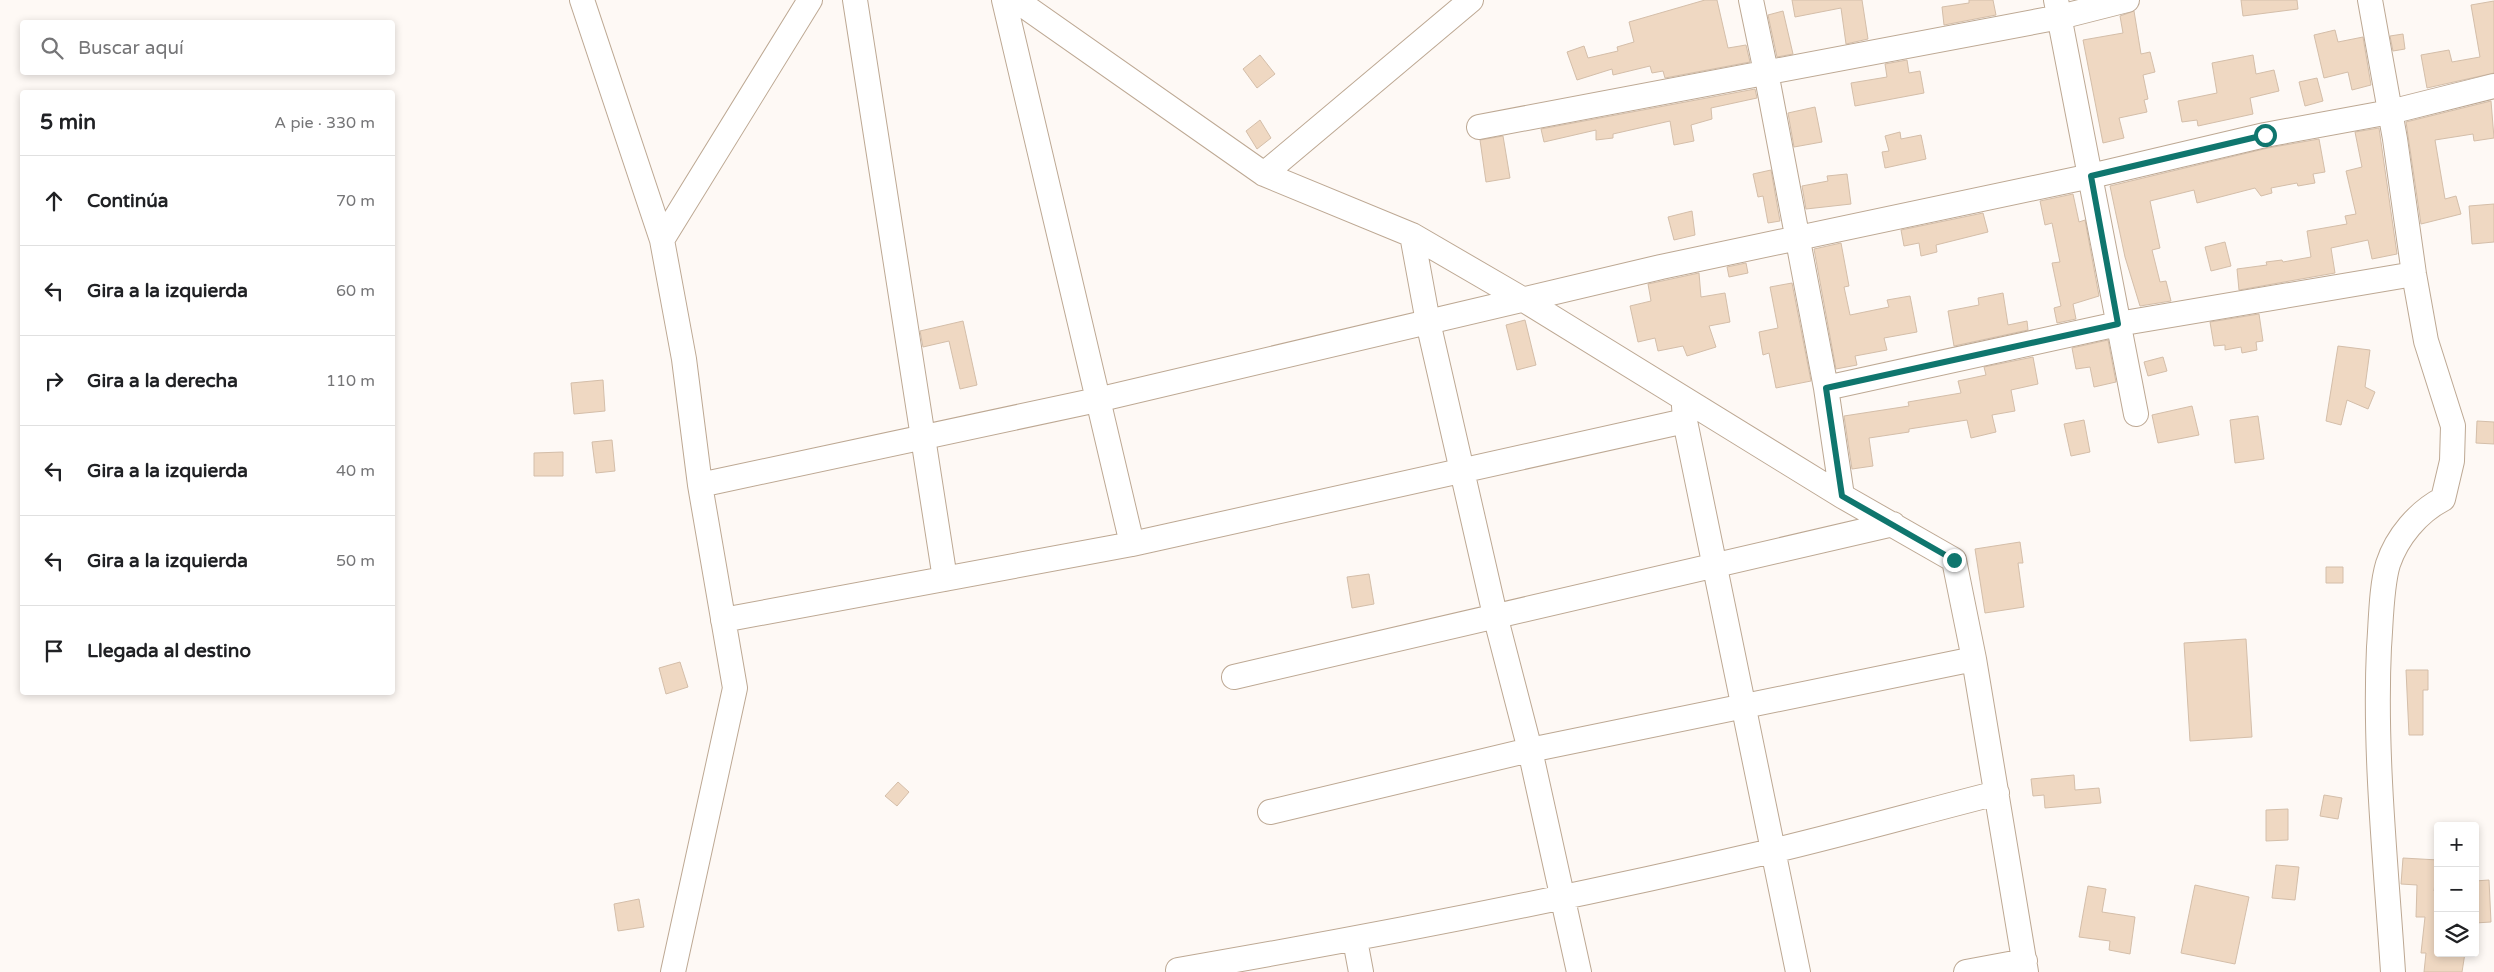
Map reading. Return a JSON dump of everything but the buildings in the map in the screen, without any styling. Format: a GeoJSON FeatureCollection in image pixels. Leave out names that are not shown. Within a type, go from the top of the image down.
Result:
{"type":"FeatureCollection","features":[{"type":"Feature","properties":{"kind":"street"},"geometry":{"type":"LineString","coordinates":[[582,0],[662,240],[684,360],[700,485],[735,688],[673,972]]}},
{"type":"Feature","properties":{"kind":"street"},"geometry":{"type":"LineString","coordinates":[[662,240],[810,0]]}},
{"type":"Feature","properties":{"kind":"street"},"geometry":{"type":"LineString","coordinates":[[855,0],[945,579]]}},
{"type":"Feature","properties":{"kind":"street"},"geometry":{"type":"LineString","coordinates":[[1004,0],[1132,544]]}},
{"type":"Feature","properties":{"kind":"street"},"geometry":{"type":"LineString","coordinates":[[1016,0],[1264,174],[1412,234],[1524,300],[1684,410],[1893,524],[1954,560],[1974,659],[2025,966],[1966,972]]}},
{"type":"Feature","properties":{"kind":"street"},"geometry":{"type":"LineString","coordinates":[[1264,174],[1471,0]]}},
{"type":"Feature","properties":{"kind":"street"},"geometry":{"type":"LineString","coordinates":[[1751,0],[1826,388],[1842,496]]}},
{"type":"Feature","properties":{"kind":"street"},"geometry":{"type":"LineString","coordinates":[[1478,127],[1766,72],[2058,8],[2127,0]]}},
{"type":"Feature","properties":{"kind":"street"},"geometry":{"type":"LineString","coordinates":[[2370,0],[2390,112],[2426,342],[2453,426],[2452,461],[2443,499],[2431,506],[2410,524],[2388,564],[2381,620],[2377,689],[2394,972]]}},
{"type":"Feature","properties":{"kind":"street"},"geometry":{"type":"LineString","coordinates":[[2058,8],[2136,414]]}},
{"type":"Feature","properties":{"kind":"street"},"geometry":{"type":"LineString","coordinates":[[700,485],[1097,400],[1796,238],[2091,176],[2265,135],[2390,112],[2494,86]]}},
{"type":"Feature","properties":{"kind":"street"},"geometry":{"type":"LineString","coordinates":[[1412,234],[1428,322],[1495,615],[1530,750],[1579,972]]}},
{"type":"Feature","properties":{"kind":"street"},"geometry":{"type":"LineString","coordinates":[[1826,388],[2118,324],[2414,274]]}},
{"type":"Feature","properties":{"kind":"street"},"geometry":{"type":"LineString","coordinates":[[723,620],[1132,544],[1462,469],[1684,410]]}},
{"type":"Feature","properties":{"kind":"street"},"geometry":{"type":"LineString","coordinates":[[1684,410],[1798,972]]}},
{"type":"Feature","properties":{"kind":"street"},"geometry":{"type":"LineString","coordinates":[[1234,677],[1893,524]]}},
{"type":"Feature","properties":{"kind":"street"},"geometry":{"type":"LineString","coordinates":[[1270,812],[1530,750],[1974,659]]}},
{"type":"Feature","properties":{"kind":"street"},"geometry":{"type":"LineString","coordinates":[[1178,970],[1355,940],[1562,896],[1773,850],[1997,793]]}},
{"type":"Feature","properties":{"kind":"street"},"geometry":{"type":"LineString","coordinates":[[1355,940],[1361,972]]}},
{"type":"Feature","properties":{"kind":"route"},"geometry":{"type":"LineString","coordinates":[[1954,560],[1842,496],[1826,388],[2118,324],[2091,176],[2265,135]]}}]}
